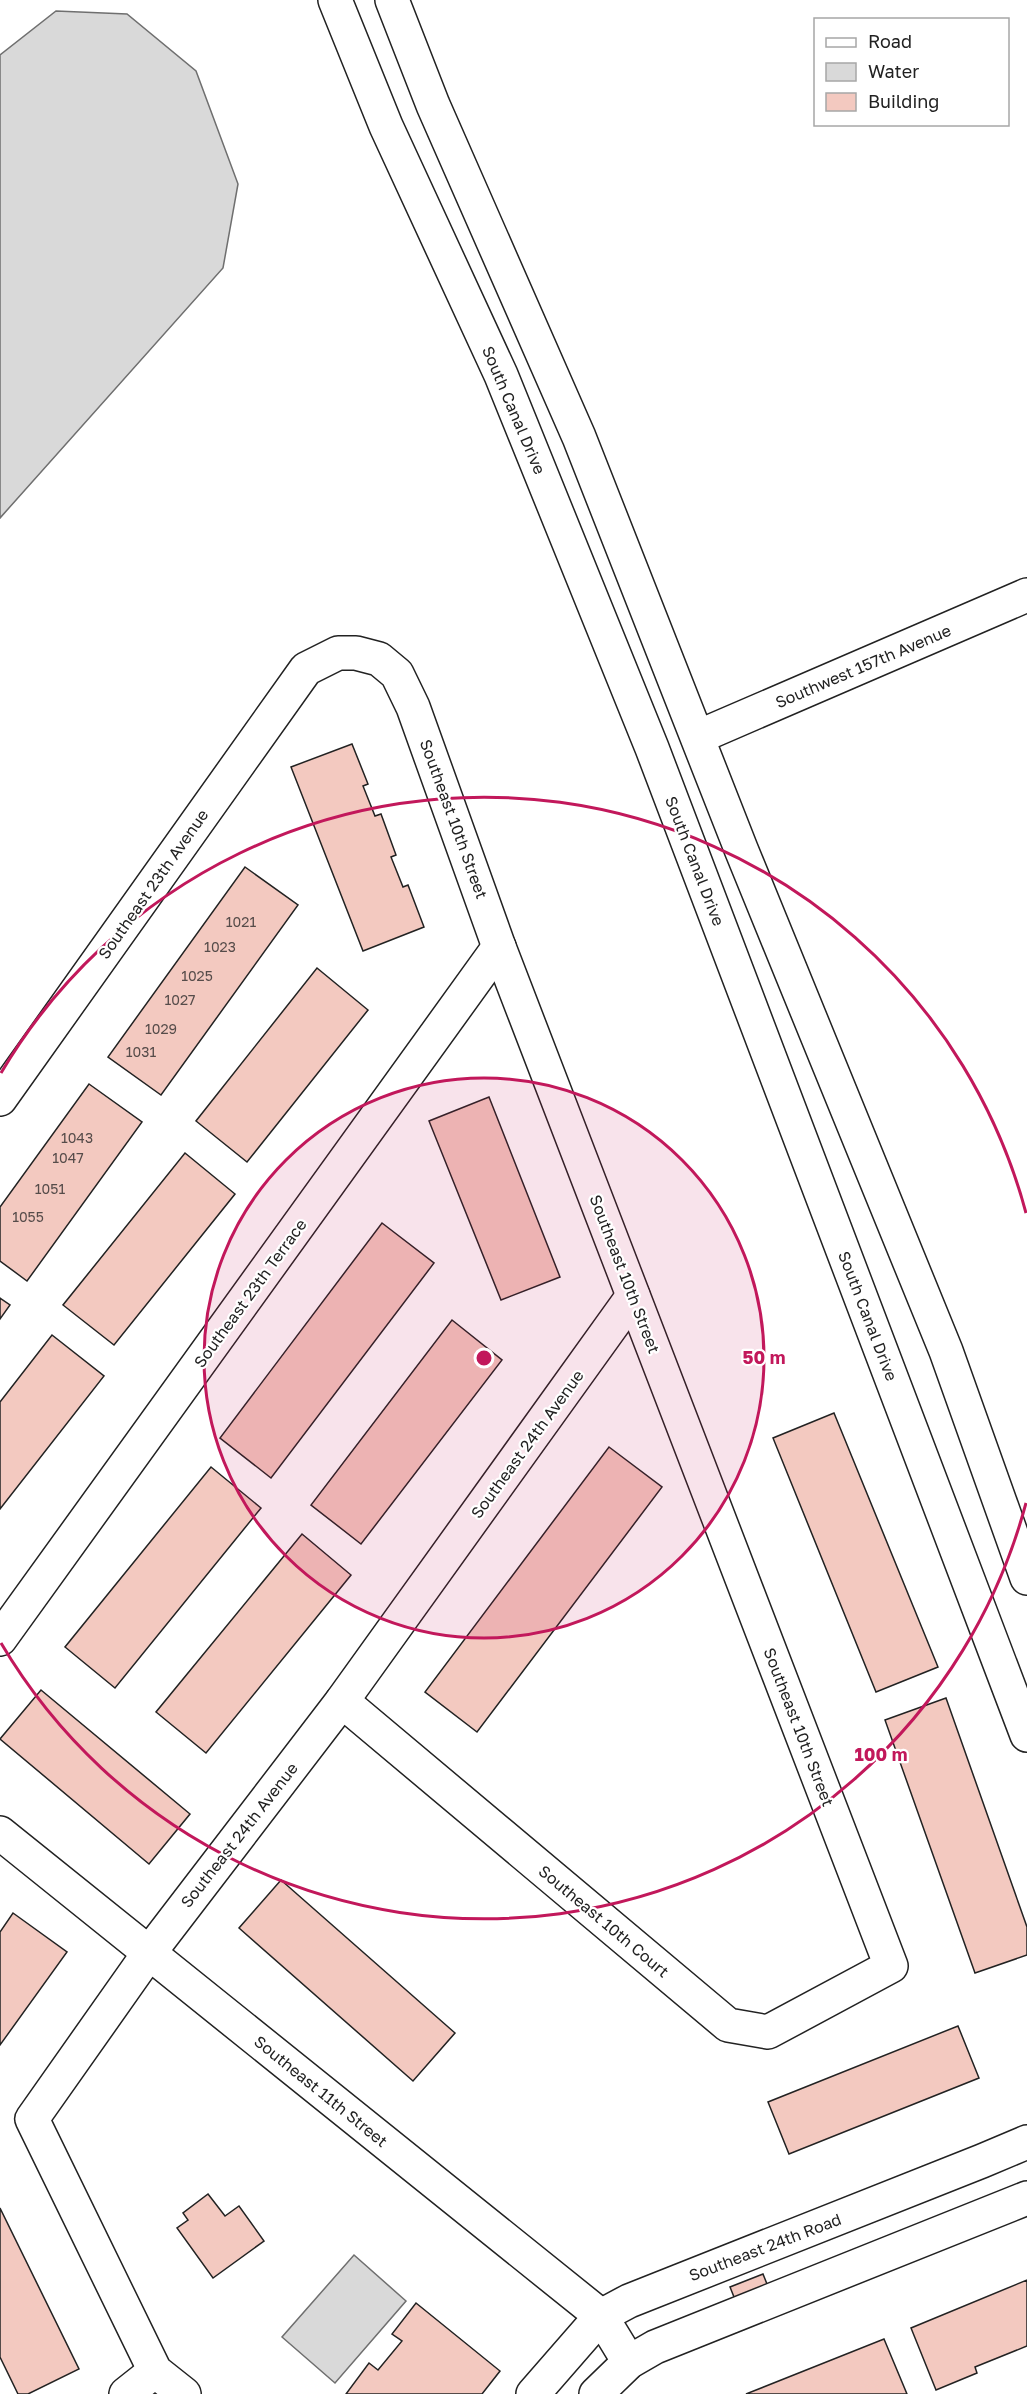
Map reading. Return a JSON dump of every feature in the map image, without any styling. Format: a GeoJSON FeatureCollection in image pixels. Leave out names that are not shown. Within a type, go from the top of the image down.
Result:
{"type":"FeatureCollection","features":[{"type":"Feature","properties":{"kind":"street","name":"South Canal Drive"},"geometry":{"type":"LineString","coordinates":[[334,0],[386,126],[501,375],[648,737],[1027,1735]]}},
{"type":"Feature","properties":{"kind":"street"},"geometry":{"type":"LineString","coordinates":[[392,0],[433,105],[579,437],[741,849],[946,1351],[1027,1578]]}},
{"type":"Feature","properties":{"kind":"street","name":"Southwest 157th Avenue"},"geometry":{"type":"LineString","coordinates":[[698,737],[1027,595]]}},
{"type":"Feature","properties":{"kind":"street","name":"Southeast 10th Street"},"geometry":{"type":"LineString","coordinates":[[306,669],[338,653],[356,653],[379,660],[398,674],[413,707],[500,947],[891,1966]]}},
{"type":"Feature","properties":{"kind":"street","name":"Southeast 23th Avenue"},"geometry":{"type":"LineString","coordinates":[[0,1099],[306,669]]}},
{"type":"Feature","properties":{"kind":"street","name":"Southeast 23th Terrace"},"geometry":{"type":"LineString","coordinates":[[0,1639],[500,947]]}},
{"type":"Feature","properties":{"kind":"street","name":"Southeast 24th Avenue"},"geometry":{"type":"LineString","coordinates":[[184,2394],[155,2371],[32,2119],[149,1953],[342,1701],[633,1296]]}},
{"type":"Feature","properties":{"kind":"street","name":"Southeast 10th Court"},"geometry":{"type":"LineString","coordinates":[[342,1701],[728,2025],[768,2032],[891,1966]]}},
{"type":"Feature","properties":{"kind":"street","name":"Southeast 11th Street"},"geometry":{"type":"LineString","coordinates":[[0,1833],[601,2316],[629,2362]]}},
{"type":"Feature","properties":{"kind":"street","name":"Southeast 24th Road"},"geometry":{"type":"LineString","coordinates":[[533,2394],[601,2316],[628,2301],[1027,2142]]}},
{"type":"Feature","properties":{"kind":"street"},"geometry":{"type":"LineString","coordinates":[[596,2394],[629,2362],[655,2348],[1027,2198]]}},
{"type":"Feature","properties":{"kind":"street"},"geometry":{"type":"LineString","coordinates":[[126,2394],[155,2371]]}},
{"type":"Feature","properties":{"kind":"water"},"geometry":{"type":"Polygon","coordinates":[[[56,11],[127,14],[196,71],[238,184],[223,268],[0,518],[0,55],[56,11]]]}},
{"type":"Feature","properties":{"kind":"water"},"geometry":{"type":"Polygon","coordinates":[[[354,2255],[406,2301],[335,2383],[282,2337],[354,2255]]]}},
{"type":"Feature","properties":{"kind":"building"},"geometry":{"type":"Polygon","coordinates":[[[352,744],[368,784],[363,786],[375,816],[381,814],[396,855],[391,857],[403,887],[408,885],[424,927],[363,951],[291,767],[352,744]]]}},
{"type":"Feature","properties":{"kind":"building"},"geometry":{"type":"Polygon","coordinates":[[[245,867],[298,905],[161,1095],[108,1057],[245,867]]]}},
{"type":"Feature","properties":{"kind":"building"},"geometry":{"type":"Polygon","coordinates":[[[317,968],[368,1010],[247,1162],[196,1121],[317,968]]]}},
{"type":"Feature","properties":{"kind":"building"},"geometry":{"type":"Polygon","coordinates":[[[89,1084],[142,1122],[27,1281],[0,1261],[0,1207],[89,1084]]]}},
{"type":"Feature","properties":{"kind":"building"},"geometry":{"type":"Polygon","coordinates":[[[489,1097],[560,1277],[501,1300],[429,1121],[489,1097]]]}},
{"type":"Feature","properties":{"kind":"building"},"geometry":{"type":"Polygon","coordinates":[[[185,1153],[235,1194],[114,1345],[63,1305],[185,1153]]]}},
{"type":"Feature","properties":{"kind":"building"},"geometry":{"type":"Polygon","coordinates":[[[382,1223],[434,1263],[271,1478],[220,1438],[382,1223]]]}},
{"type":"Feature","properties":{"kind":"building"},"geometry":{"type":"Polygon","coordinates":[[[0,1298],[10,1305],[0,1319],[0,1298]]]}},
{"type":"Feature","properties":{"kind":"building"},"geometry":{"type":"Polygon","coordinates":[[[452,1320],[502,1360],[361,1544],[311,1505],[452,1320]]]}},
{"type":"Feature","properties":{"kind":"building"},"geometry":{"type":"Polygon","coordinates":[[[52,1335],[104,1376],[0,1509],[0,1402],[52,1335]]]}},
{"type":"Feature","properties":{"kind":"building"},"geometry":{"type":"Polygon","coordinates":[[[834,1413],[938,1667],[876,1692],[773,1438],[834,1413]]]}},
{"type":"Feature","properties":{"kind":"building"},"geometry":{"type":"Polygon","coordinates":[[[609,1447],[662,1487],[477,1732],[425,1692],[609,1447]]]}},
{"type":"Feature","properties":{"kind":"building"},"geometry":{"type":"Polygon","coordinates":[[[211,1467],[261,1508],[115,1688],[65,1647],[211,1467]]]}},
{"type":"Feature","properties":{"kind":"building"},"geometry":{"type":"Polygon","coordinates":[[[302,1534],[351,1575],[206,1753],[156,1712],[302,1534]]]}},
{"type":"Feature","properties":{"kind":"building"},"geometry":{"type":"Polygon","coordinates":[[[41,1690],[190,1814],[149,1864],[0,1739],[41,1690]]]}},
{"type":"Feature","properties":{"kind":"building"},"geometry":{"type":"Polygon","coordinates":[[[946,1698],[1027,1927],[1027,1955],[975,1973],[885,1720],[946,1698]]]}},
{"type":"Feature","properties":{"kind":"building"},"geometry":{"type":"Polygon","coordinates":[[[281,1880],[455,2033],[413,2081],[239,1928],[281,1880]]]}},
{"type":"Feature","properties":{"kind":"building"},"geometry":{"type":"Polygon","coordinates":[[[13,1913],[67,1952],[0,2045],[0,1932],[13,1913]]]}},
{"type":"Feature","properties":{"kind":"building"},"geometry":{"type":"Polygon","coordinates":[[[958,2026],[979,2078],[789,2154],[768,2102],[958,2026]]]}},
{"type":"Feature","properties":{"kind":"building"},"geometry":{"type":"Polygon","coordinates":[[[208,2194],[225,2216],[239,2206],[264,2241],[213,2278],[177,2228],[188,2220],[183,2213],[208,2194]]]}},
{"type":"Feature","properties":{"kind":"building"},"geometry":{"type":"Polygon","coordinates":[[[0,2208],[79,2369],[28,2394],[18,2394],[0,2357],[0,2208]]]}},
{"type":"Feature","properties":{"kind":"building"},"geometry":{"type":"Polygon","coordinates":[[[763,2274],[769,2289],[736,2302],[730,2287],[763,2274]]]}},
{"type":"Feature","properties":{"kind":"building"},"geometry":{"type":"Polygon","coordinates":[[[1027,2280],[1027,2346],[975,2367],[977,2373],[936,2390],[911,2328],[1027,2280]]]}},
{"type":"Feature","properties":{"kind":"building"},"geometry":{"type":"Polygon","coordinates":[[[416,2303],[500,2371],[482,2394],[346,2394],[369,2363],[378,2370],[402,2341],[392,2334],[416,2303]]]}},
{"type":"Feature","properties":{"kind":"building"},"geometry":{"type":"Polygon","coordinates":[[[884,2339],[907,2394],[746,2394],[884,2339]]]}}]}
